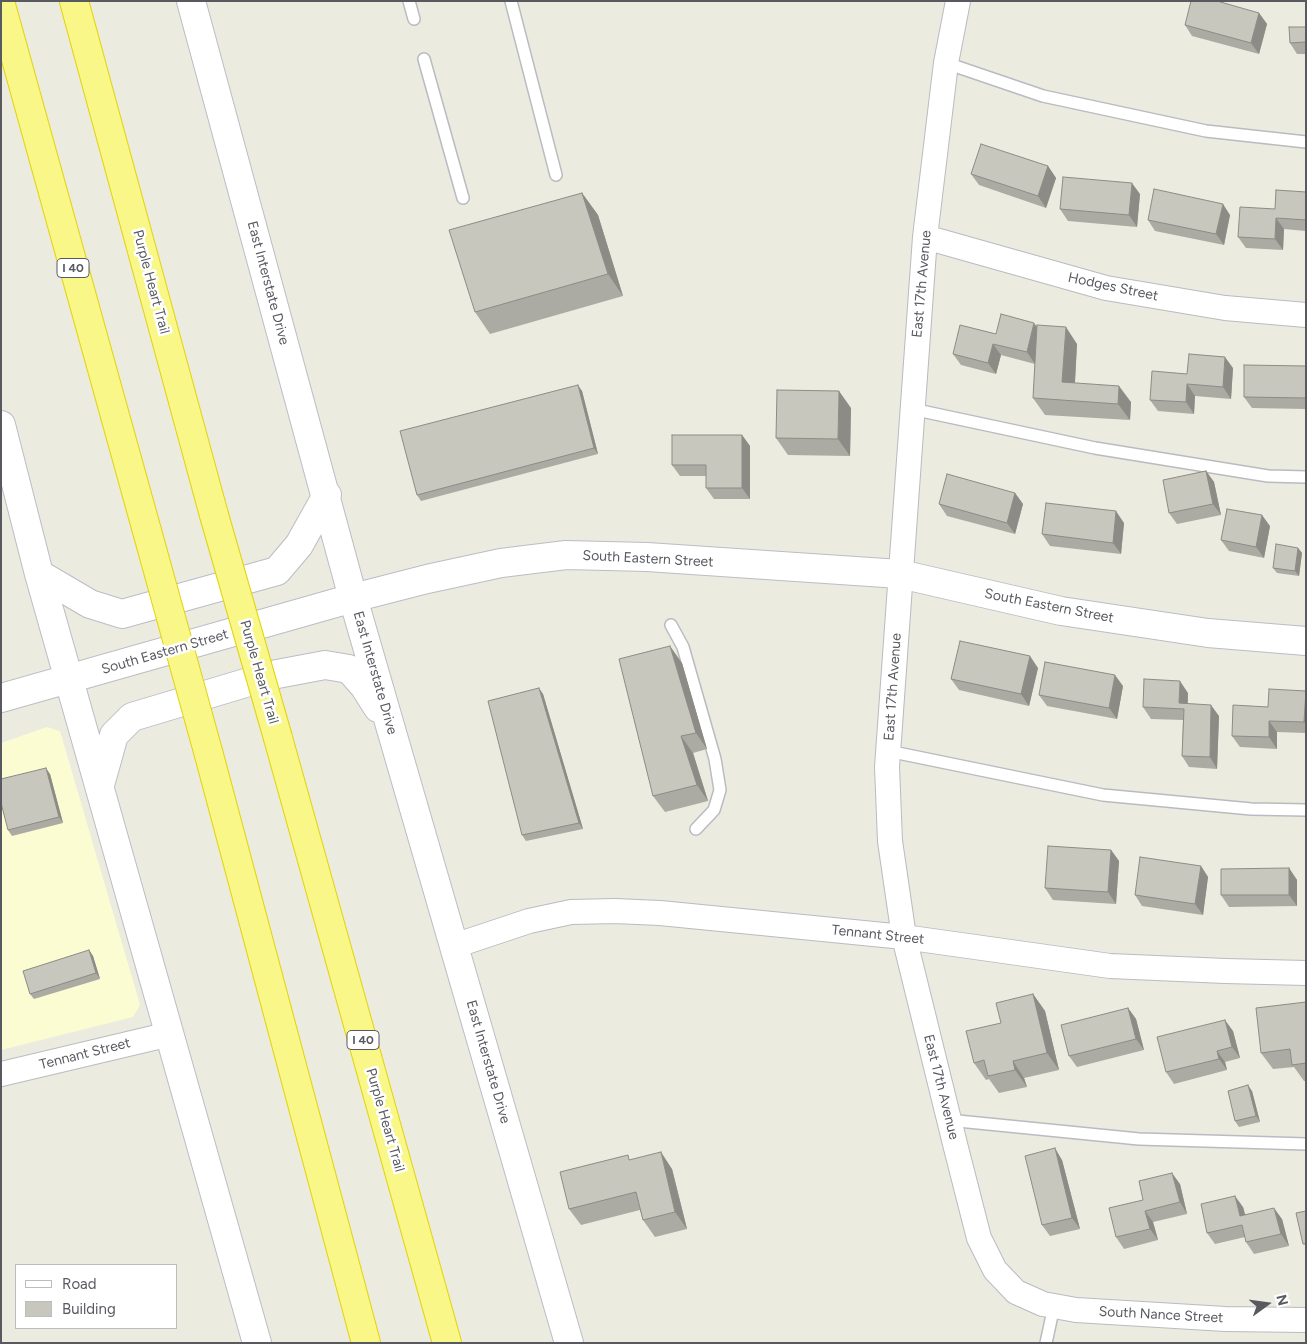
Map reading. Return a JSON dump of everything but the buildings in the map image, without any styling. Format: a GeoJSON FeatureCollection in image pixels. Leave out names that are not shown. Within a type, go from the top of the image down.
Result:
{"type":"FeatureCollection","features":[{"type":"Feature","properties":{"kind":"highway","name":"Purple Heart Trail"},"geometry":{"type":"LineString","coordinates":[[74,1],[214,515],[447,1343]]}},
{"type":"Feature","properties":{"kind":"highway","name":"I 40"},"geometry":{"type":"LineString","coordinates":[[1,5],[209,755],[366,1343]]}},
{"type":"Feature","properties":{"kind":"main road","name":"East Interstate Drive"},"geometry":{"type":"LineString","coordinates":[[191,1],[354,598],[570,1343]]}},
{"type":"Feature","properties":{"kind":"main road"},"geometry":{"type":"LineString","coordinates":[[1,425],[39,574],[257,1343]]}},
{"type":"Feature","properties":{"kind":"main road"},"geometry":{"type":"LineString","coordinates":[[39,574],[90,604],[122,614],[277,571],[300,545],[326,495]]}},
{"type":"Feature","properties":{"kind":"main road","name":"South Eastern Street"},"geometry":{"type":"LineString","coordinates":[[1,698],[427,579],[501,563],[566,555],[647,557],[900,574],[1061,611],[1208,633],[1306,641]]}},
{"type":"Feature","properties":{"kind":"main road"},"geometry":{"type":"LineString","coordinates":[[100,784],[114,734],[132,717],[272,675],[324,665],[349,669],[364,686],[392,731]]}},
{"type":"Feature","properties":{"kind":"street","name":"East 17th Avenue"},"geometry":{"type":"LineString","coordinates":[[958,1],[946,63],[925,237],[887,766],[890,841],[904,937],[948,1120],[979,1238],[995,1270],[1016,1292],[1043,1304],[1065,1308]]}},
{"type":"Feature","properties":{"kind":"street","name":"Hodges Street"},"geometry":{"type":"LineString","coordinates":[[925,237],[1106,288],[1225,308],[1306,315]]}},
{"type":"Feature","properties":{"kind":"street","name":"Tennant Street"},"geometry":{"type":"LineString","coordinates":[[454,946],[529,921],[571,912],[615,911],[660,913],[904,937],[1110,966],[1306,973]]}},
{"type":"Feature","properties":{"kind":"street","name":"Tennant Street"},"geometry":{"type":"LineString","coordinates":[[1,1074],[170,1034]]}},
{"type":"Feature","properties":{"kind":"street","name":"South Nance Street"},"geometry":{"type":"LineString","coordinates":[[1065,1308],[1225,1319],[1306,1320]]}},
{"type":"Feature","properties":{"kind":"lane"},"geometry":{"type":"LineString","coordinates":[[410,1],[414,19]]}},
{"type":"Feature","properties":{"kind":"lane"},"geometry":{"type":"LineString","coordinates":[[512,1],[556,174]]}},
{"type":"Feature","properties":{"kind":"lane"},"geometry":{"type":"LineString","coordinates":[[424,59],[463,198]]}},
{"type":"Feature","properties":{"kind":"lane"},"geometry":{"type":"LineString","coordinates":[[946,63],[1052,98],[1206,131],[1306,142]]}},
{"type":"Feature","properties":{"kind":"lane"},"geometry":{"type":"LineString","coordinates":[[912,409],[1095,448],[1268,476],[1306,478]]}},
{"type":"Feature","properties":{"kind":"lane"},"geometry":{"type":"LineString","coordinates":[[671,625],[684,646],[715,759],[720,790],[714,810],[696,829]]}},
{"type":"Feature","properties":{"kind":"lane"},"geometry":{"type":"LineString","coordinates":[[888,752],[1103,794],[1251,810],[1306,810]]}},
{"type":"Feature","properties":{"kind":"lane"},"geometry":{"type":"LineString","coordinates":[[948,1120],[1139,1139],[1306,1144]]}},
{"type":"Feature","properties":{"kind":"lane"},"geometry":{"type":"LineString","coordinates":[[1046,1343],[1065,1308]]}},
{"type":"Feature","properties":{"kind":"shaded area"},"geometry":{"type":"Polygon","coordinates":[[[47,727],[60,731],[140,1005],[133,1017],[1,1050],[1,743],[47,727]]]}}]}
